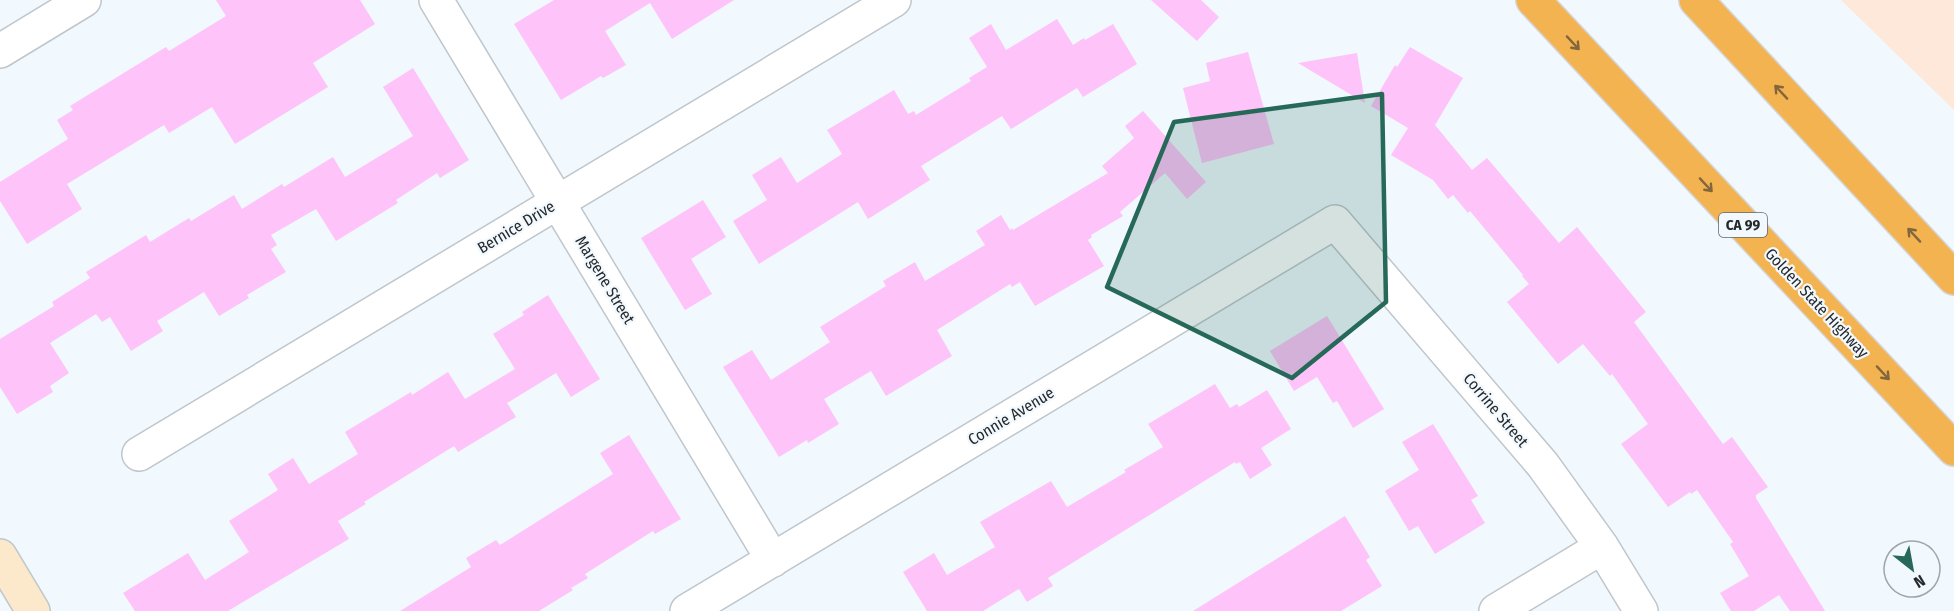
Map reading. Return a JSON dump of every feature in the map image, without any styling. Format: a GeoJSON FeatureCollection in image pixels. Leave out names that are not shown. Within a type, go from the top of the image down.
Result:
{"type":"FeatureCollection","features":[{"type":"Feature","properties":{"kind":"highway","name":"Golden State Highway"},"geometry":{"type":"LineString","coordinates":[[1533,0],[1954,449]]}},
{"type":"Feature","properties":{"kind":"highway"},"geometry":{"type":"LineString","coordinates":[[1696,0],[1954,278]]}},
{"type":"Feature","properties":{"kind":"street"},"geometry":{"type":"LineString","coordinates":[[0,51],[84,0]]}},
{"type":"Feature","properties":{"kind":"street","name":"Margene Street"},"geometry":{"type":"LineString","coordinates":[[436,0],[773,560]]}},
{"type":"Feature","properties":{"kind":"street","name":"Bernice Drive"},"geometry":{"type":"LineString","coordinates":[[139,453],[894,0]]}},
{"type":"Feature","properties":{"kind":"street","name":"Connie Avenue"},"geometry":{"type":"LineString","coordinates":[[687,611],[1335,222]]}},
{"type":"Feature","properties":{"kind":"street","name":"Corrine Street"},"geometry":{"type":"LineString","coordinates":[[1335,222],[1543,465],[1602,548],[1641,611]]}},
{"type":"Feature","properties":{"kind":"street"},"geometry":{"type":"LineString","coordinates":[[1496,611],[1602,548]]}},
{"type":"Feature","properties":{"kind":"street"},"geometry":{"type":"LineString","coordinates":[[0,556],[33,611]]}},
{"type":"Feature","properties":{"kind":"highlighted area"},"geometry":{"type":"Polygon","coordinates":[[[1382,94],[1386,302],[1292,378],[1107,287],[1174,122],[1382,94]]]}},
{"type":"Feature","properties":{"kind":"shaded area"},"geometry":{"type":"Polygon","coordinates":[[[1841,0],[1954,0],[1954,110],[1841,0]]]}},
{"type":"Feature","properties":{"kind":"building"},"geometry":{"type":"Polygon","coordinates":[[[216,0],[360,0],[375,24],[313,63],[328,87],[235,144],[212,107],[169,133],[164,125],[67,184],[82,209],[27,244],[0,201],[0,182],[68,139],[57,120],[73,110],[70,106],[166,47],[169,51],[226,16],[216,0]]]}},
{"type":"Feature","properties":{"kind":"building"},"geometry":{"type":"Polygon","coordinates":[[[554,0],[734,0],[672,39],[650,3],[605,31],[626,65],[603,78],[601,76],[561,100],[514,24],[554,0]]]}},
{"type":"Feature","properties":{"kind":"building"},"geometry":{"type":"Polygon","coordinates":[[[1151,0],[1201,0],[1219,17],[1197,41],[1151,0]]]}},
{"type":"Feature","properties":{"kind":"building"},"geometry":{"type":"Polygon","coordinates":[[[1057,19],[1073,45],[1113,24],[1137,64],[1083,97],[1077,88],[1011,129],[1002,116],[921,166],[930,180],[868,219],[858,202],[759,264],[733,221],[767,200],[752,175],[781,157],[797,183],[842,154],[827,130],[894,90],[908,114],[914,111],[916,115],[971,81],[969,78],[987,67],[969,38],[991,24],[1006,50],[1057,19]]]}},
{"type":"Feature","properties":{"kind":"building"},"geometry":{"type":"Polygon","coordinates":[[[1410,47],[1463,78],[1435,125],[1472,170],[1487,158],[1559,243],[1577,227],[1646,312],[1634,322],[1723,444],[1732,437],[1768,487],[1756,495],[1756,498],[1825,611],[1790,611],[1779,595],[1754,611],[1731,611],[1720,593],[1749,576],[1730,544],[1733,542],[1697,490],[1691,494],[1690,492],[1668,507],[1621,444],[1648,424],[1612,374],[1610,376],[1583,344],[1558,364],[1507,302],[1529,284],[1523,275],[1470,211],[1468,213],[1453,195],[1448,199],[1433,180],[1391,155],[1408,128],[1371,106],[1395,65],[1397,67],[1410,47]]]}},
{"type":"Feature","properties":{"kind":"building"},"geometry":{"type":"Polygon","coordinates":[[[1248,52],[1274,144],[1202,163],[1183,88],[1210,81],[1206,63],[1248,52]]]}},
{"type":"Feature","properties":{"kind":"building"},"geometry":{"type":"Polygon","coordinates":[[[1357,53],[1365,103],[1298,63],[1357,53]]]}},
{"type":"Feature","properties":{"kind":"building"},"geometry":{"type":"Polygon","coordinates":[[[413,68],[469,160],[440,178],[437,173],[396,200],[398,203],[336,241],[316,209],[271,235],[277,245],[271,249],[286,272],[247,295],[249,298],[219,316],[204,292],[157,321],[163,331],[131,351],[110,317],[102,322],[96,314],[50,343],[69,373],[50,386],[53,392],[17,414],[0,387],[0,339],[54,306],[52,302],[90,278],[86,272],[146,235],[150,242],[189,218],[191,221],[234,195],[242,209],[282,184],[284,187],[333,157],[345,177],[413,136],[383,87],[413,68]]]}},
{"type":"Feature","properties":{"kind":"building"},"geometry":{"type":"Polygon","coordinates":[[[1143,111],[1206,182],[1187,199],[1165,173],[1120,212],[1123,216],[1091,235],[1092,237],[1088,240],[1104,266],[1035,306],[1020,282],[1012,287],[1010,284],[937,330],[952,356],[886,396],[871,371],[824,399],[839,424],[779,457],[723,367],[752,350],[771,380],[830,342],[820,327],[886,286],[883,281],[915,262],[925,281],[985,245],[976,231],[1001,215],[1010,230],[1012,228],[1013,230],[1108,173],[1102,166],[1134,138],[1125,126],[1143,111]]]}},
{"type":"Feature","properties":{"kind":"building"},"geometry":{"type":"Polygon","coordinates":[[[703,200],[726,237],[691,259],[712,294],[685,310],[641,238],[703,200]]]}},
{"type":"Feature","properties":{"kind":"building"},"geometry":{"type":"Polygon","coordinates":[[[548,295],[600,379],[571,397],[556,373],[507,403],[516,417],[458,452],[454,446],[364,502],[366,504],[338,521],[349,539],[228,611],[135,611],[123,593],[188,553],[205,580],[249,552],[229,521],[278,490],[268,474],[293,458],[309,484],[358,454],[345,432],[411,392],[412,395],[448,372],[465,399],[515,369],[493,334],[524,315],[522,312],[548,295]]]}},
{"type":"Feature","properties":{"kind":"building"},"geometry":{"type":"Polygon","coordinates":[[[1327,316],[1384,409],[1353,428],[1337,401],[1333,403],[1317,377],[1294,391],[1270,351],[1327,316]]]}},
{"type":"Feature","properties":{"kind":"building"},"geometry":{"type":"Polygon","coordinates":[[[1215,384],[1230,408],[1237,404],[1239,407],[1267,390],[1291,429],[1261,448],[1272,465],[1250,479],[1240,462],[1236,464],[1235,462],[1048,578],[1053,586],[1027,602],[1019,589],[983,611],[927,611],[903,572],[934,553],[947,575],[995,547],[980,522],[1051,481],[1067,507],[1126,472],[1124,470],[1163,447],[1148,424],[1215,384]]]}},
{"type":"Feature","properties":{"kind":"building"},"geometry":{"type":"Polygon","coordinates":[[[1433,424],[1478,496],[1471,500],[1485,523],[1435,554],[1418,526],[1409,531],[1385,491],[1419,470],[1402,442],[1433,424]]]}},
{"type":"Feature","properties":{"kind":"building"},"geometry":{"type":"Polygon","coordinates":[[[629,435],[681,519],[655,534],[653,531],[585,574],[588,578],[539,611],[400,611],[471,567],[466,558],[496,540],[500,545],[613,474],[600,453],[629,435]]]}},
{"type":"Feature","properties":{"kind":"building"},"geometry":{"type":"Polygon","coordinates":[[[1345,516],[1370,557],[1366,560],[1382,586],[1341,611],[1193,611],[1345,516]]]}}]}
